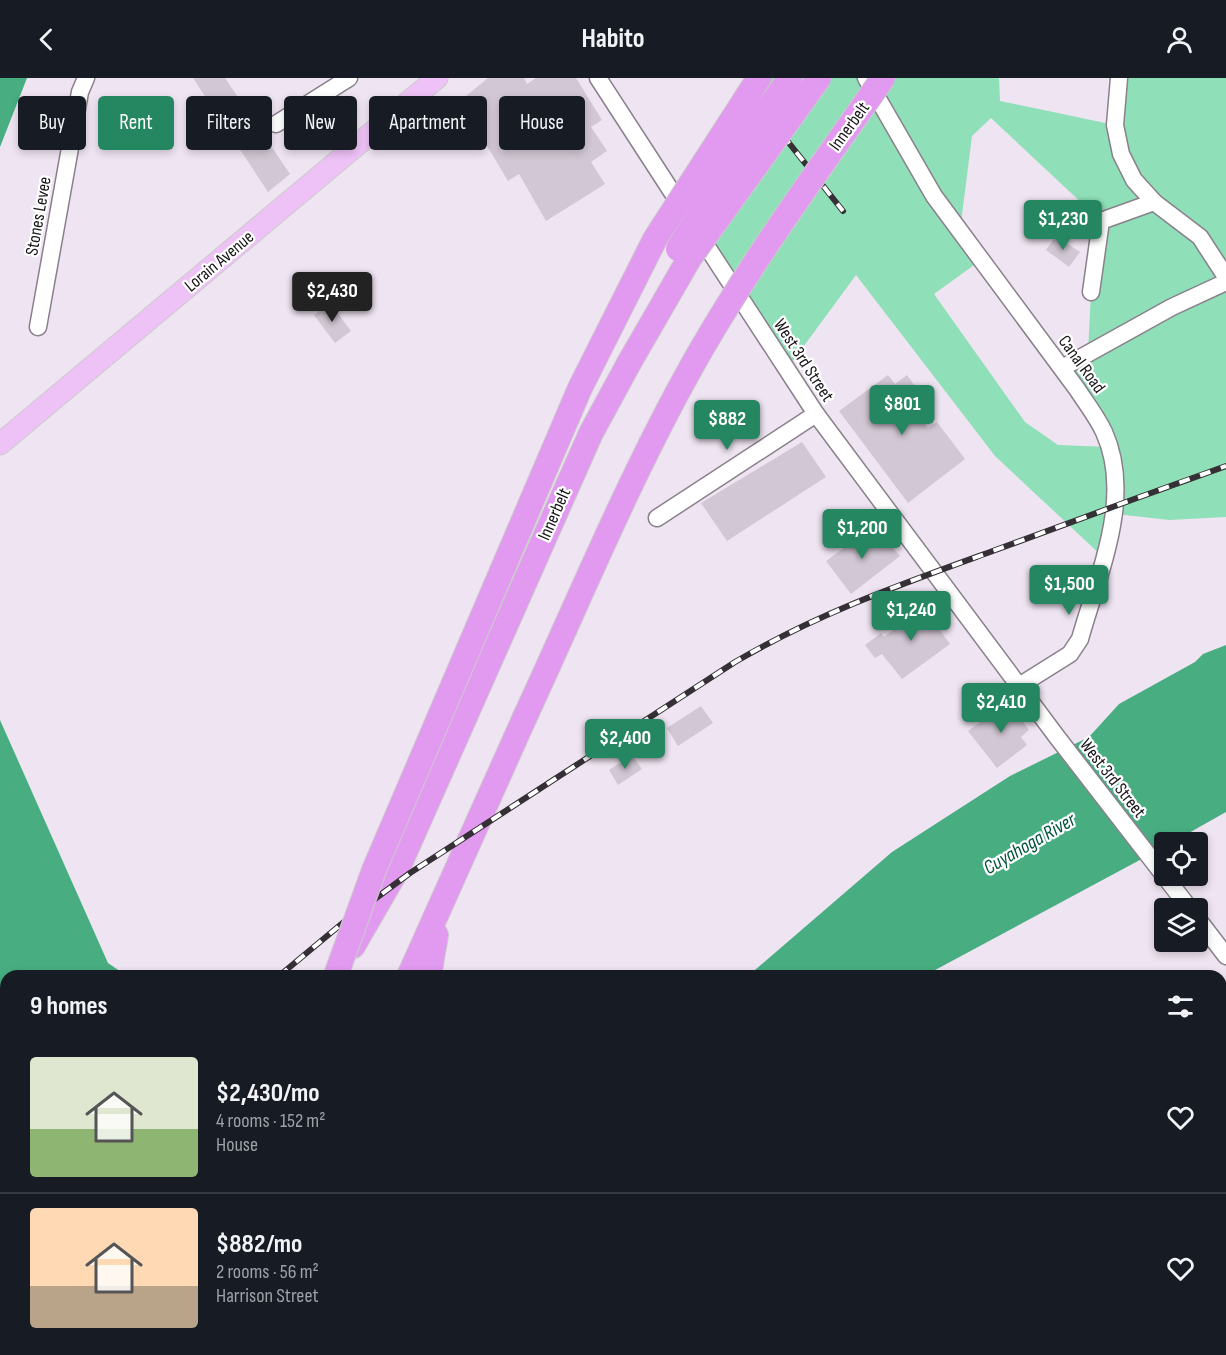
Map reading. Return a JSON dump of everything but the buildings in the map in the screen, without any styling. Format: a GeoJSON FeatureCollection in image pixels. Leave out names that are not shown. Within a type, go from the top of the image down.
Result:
{"type":"FeatureCollection","features":[{"type":"Feature","properties":{"kind":"highway"},"geometry":{"type":"LineString","coordinates":[[338,970],[374,870],[580,388],[655,240],[759,78]]}},
{"type":"Feature","properties":{"kind":"highway"},"geometry":{"type":"LineString","coordinates":[[629,363],[650,306],[679,245],[749,135],[790,78]]}},
{"type":"Feature","properties":{"kind":"highway","name":"Innerbelt"},"geometry":{"type":"LineString","coordinates":[[339,970],[398,868],[591,433],[689,259],[819,78]]}},
{"type":"Feature","properties":{"kind":"highway","name":"Innerbelt"},"geometry":{"type":"LineString","coordinates":[[412,970],[640,466],[700,352],[770,237],[884,78]]}},
{"type":"Feature","properties":{"kind":"highway"},"geometry":{"type":"LineString","coordinates":[[860,112],[892,78]]}},
{"type":"Feature","properties":{"kind":"highway"},"geometry":{"type":"LineString","coordinates":[[430,970],[439,910]]}},
{"type":"Feature","properties":{"kind":"main road","name":"Lorain Avenue"},"geometry":{"type":"LineString","coordinates":[[0,444],[437,78]]}},
{"type":"Feature","properties":{"kind":"street","name":"Stones Levee"},"geometry":{"type":"LineString","coordinates":[[38,327],[80,92],[86,78]]}},
{"type":"Feature","properties":{"kind":"street"},"geometry":{"type":"LineString","coordinates":[[276,124],[349,78]]}},
{"type":"Feature","properties":{"kind":"street","name":"West 3rd Street"},"geometry":{"type":"LineString","coordinates":[[598,78],[816,414],[1057,737],[1181,898]]}},
{"type":"Feature","properties":{"kind":"street","name":"Canal Road"},"geometry":{"type":"LineString","coordinates":[[866,78],[934,196],[1062,368],[1105,434],[1116,476],[1115,502],[1108,539],[1080,639],[1070,654],[1019,686]]}},
{"type":"Feature","properties":{"kind":"street"},"geometry":{"type":"LineString","coordinates":[[1119,78],[1115,125],[1121,154],[1134,180],[1154,202],[1200,237],[1226,277]]}},
{"type":"Feature","properties":{"kind":"street"},"geometry":{"type":"LineString","coordinates":[[1091,292],[1101,221],[1154,202]]}},
{"type":"Feature","properties":{"kind":"street"},"geometry":{"type":"LineString","coordinates":[[1062,368],[1172,307],[1226,282]]}},
{"type":"Feature","properties":{"kind":"street"},"geometry":{"type":"LineString","coordinates":[[657,518],[816,414]]}},
{"type":"Feature","properties":{"kind":"street"},"geometry":{"type":"LineString","coordinates":[[1208,932],[1226,956]]}},
{"type":"Feature","properties":{"kind":"shaded area"},"geometry":{"type":"Polygon","coordinates":[[[749,78],[999,78],[1000,101],[1115,125],[1119,78],[1226,78],[1226,517],[1169,520],[1116,514],[1103,557],[995,456],[856,275],[787,369],[679,203],[749,78]],[[991,118],[972,136],[960,231],[981,260],[934,294],[1025,422],[1058,445],[1109,447],[1062,368],[1088,352],[1091,292],[1101,221],[991,118]]]}},
{"type":"Feature","properties":{"kind":"water"},"geometry":{"type":"Polygon","coordinates":[[[0,78],[27,78],[18,96],[0,147],[0,78]]]}},
{"type":"Feature","properties":{"kind":"water","name":"Cuyahoga River"},"geometry":{"type":"Polygon","coordinates":[[[1226,645],[1226,812],[1191,832],[1154,832],[1154,852],[935,970],[755,970],[892,852],[1010,776],[1089,737],[1119,704],[1195,662],[1203,654],[1226,645]]]}},
{"type":"Feature","properties":{"kind":"water"},"geometry":{"type":"Polygon","coordinates":[[[0,720],[108,963],[118,970],[0,970],[0,720]]]}},
{"type":"Feature","properties":{"kind":"railway"},"geometry":{"type":"LineString","coordinates":[[749,78],[789,143],[843,211]]}},
{"type":"Feature","properties":{"kind":"railway"},"geometry":{"type":"LineString","coordinates":[[286,970],[345,921],[410,873],[735,662],[766,645],[829,614],[891,588],[1226,466]]}}]}
